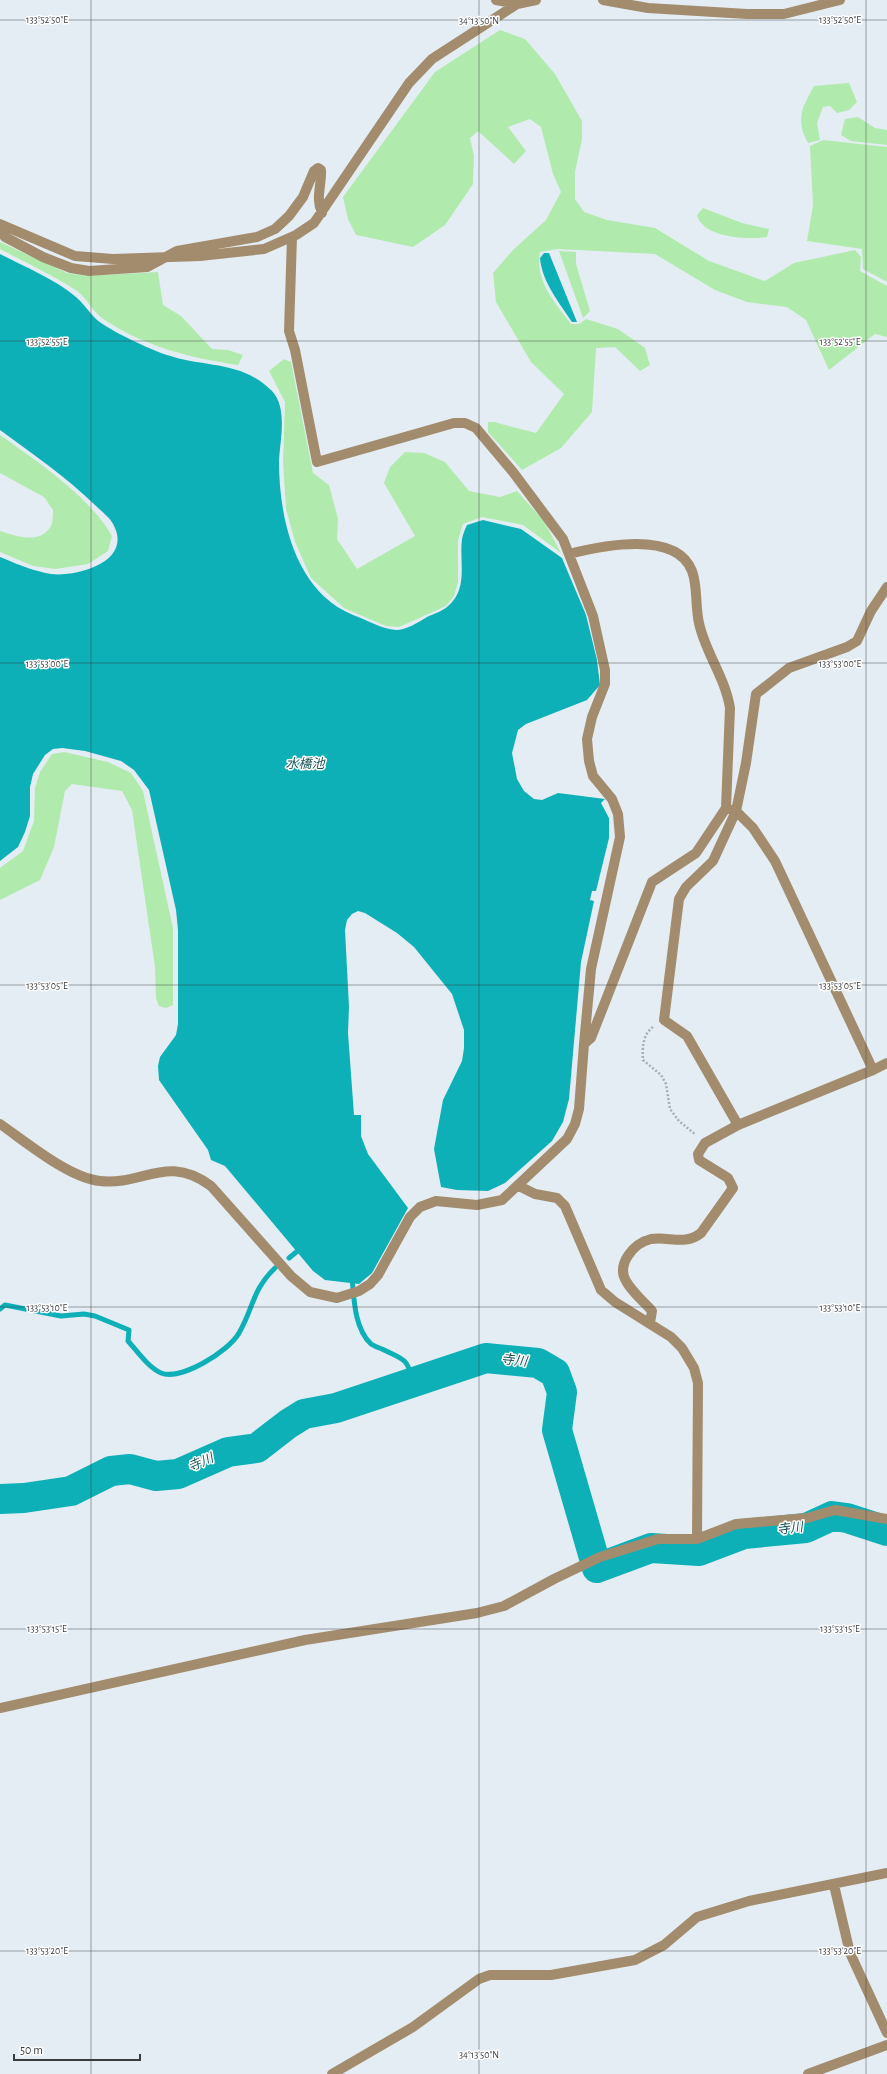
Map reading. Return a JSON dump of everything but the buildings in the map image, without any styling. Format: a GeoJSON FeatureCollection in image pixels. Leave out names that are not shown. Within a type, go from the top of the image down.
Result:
{"type":"FeatureCollection","features":[{"type":"Feature","properties":{"kind":"street"},"geometry":{"type":"LineString","coordinates":[[496,0],[517,4]]}},
{"type":"Feature","properties":{"kind":"street"},"geometry":{"type":"LineString","coordinates":[[0,224],[75,256],[113,259],[200,256],[264,249],[292,237],[314,223],[409,82],[432,59],[517,4],[536,0]]}},
{"type":"Feature","properties":{"kind":"street"},"geometry":{"type":"LineString","coordinates":[[603,0],[648,8],[747,14],[784,14],[840,0]]}},
{"type":"Feature","properties":{"kind":"street"},"geometry":{"type":"LineString","coordinates":[[0,231],[5,237],[43,257],[71,268],[89,271],[147,267],[177,251],[257,237],[275,229],[290,216],[303,198],[314,171],[318,168],[321,170],[322,177],[317,203],[322,212]]}},
{"type":"Feature","properties":{"kind":"street"},"geometry":{"type":"LineString","coordinates":[[0,1124],[68,1170],[84,1178],[101,1181],[118,1180],[163,1171],[179,1171],[203,1180],[211,1186],[291,1276],[310,1292],[337,1298],[359,1291],[370,1284],[378,1275],[410,1217],[420,1207],[436,1201],[477,1205],[490,1204],[502,1200],[519,1186],[567,1139],[575,1124],[578,1109],[590,969],[620,837],[618,814],[612,800],[593,776],[589,761],[588,739],[592,718],[605,684],[605,670],[593,616],[563,539],[513,472],[476,428],[465,423],[454,423],[317,462],[295,350],[289,331],[292,237]]}},
{"type":"Feature","properties":{"kind":"street"},"geometry":{"type":"LineString","coordinates":[[569,554],[617,544],[646,545],[662,547],[677,553],[686,561],[692,572],[699,623],[728,694],[730,708],[726,808],[696,853],[652,882],[590,1038],[584,1044]]}},
{"type":"Feature","properties":{"kind":"street"},"geometry":{"type":"LineString","coordinates":[[738,1125],[687,1036],[664,1020],[679,899],[686,887],[713,861],[736,811],[746,763],[756,694],[789,668],[848,647],[857,640],[871,611],[887,587]]}},
{"type":"Feature","properties":{"kind":"street"},"geometry":{"type":"LineString","coordinates":[[726,808],[736,811],[753,828],[775,861],[873,1070]]}},
{"type":"Feature","properties":{"kind":"street"},"geometry":{"type":"LineString","coordinates":[[650,1323],[652,1311],[625,1281],[623,1267],[627,1256],[639,1244],[651,1239],[684,1240],[695,1238],[701,1233],[733,1188],[728,1178],[699,1160],[698,1154],[706,1143],[738,1125],[887,1063]]}},
{"type":"Feature","properties":{"kind":"street"},"geometry":{"type":"LineString","coordinates":[[519,1186],[535,1194],[557,1198],[565,1206],[601,1290],[614,1302],[671,1337],[682,1348],[694,1368],[698,1382],[697,1539]]}},
{"type":"Feature","properties":{"kind":"street"},"geometry":{"type":"LineString","coordinates":[[0,1708],[305,1640],[477,1613],[504,1606],[595,1559],[658,1539],[697,1539],[736,1524],[807,1518],[835,1510],[887,1519]]}},
{"type":"Feature","properties":{"kind":"street"},"geometry":{"type":"LineString","coordinates":[[332,2074],[413,2027],[480,1979],[490,1975],[551,1975],[635,1960],[664,1945],[696,1917],[749,1901],[834,1885],[887,1873]]}},
{"type":"Feature","properties":{"kind":"street"},"geometry":{"type":"LineString","coordinates":[[834,1885],[850,1953],[887,2033]]}},
{"type":"Feature","properties":{"kind":"street"},"geometry":{"type":"LineString","coordinates":[[808,2074],[887,2045]]}},
{"type":"Feature","properties":{"kind":"path"},"geometry":{"type":"LineString","coordinates":[[664,1020],[650,1030],[645,1038],[642,1052],[643,1060],[661,1076],[666,1084],[670,1109],[679,1121],[706,1143]]}},
{"type":"Feature","properties":{"kind":"green space"},"geometry":{"type":"Polygon","coordinates":[[[500,30],[525,39],[555,74],[582,121],[582,139],[575,172],[575,199],[584,212],[607,220],[655,228],[709,261],[765,281],[794,263],[855,250],[861,257],[860,271],[887,286],[887,337],[875,334],[829,370],[806,320],[787,307],[747,302],[715,290],[655,254],[558,249],[540,252],[540,273],[543,282],[552,299],[571,324],[579,324],[586,319],[618,329],[645,348],[650,365],[640,371],[615,347],[596,348],[592,412],[561,448],[522,470],[488,432],[488,422],[494,422],[536,433],[564,394],[531,362],[496,302],[493,273],[513,250],[546,220],[561,192],[553,174],[541,127],[530,119],[508,127],[526,151],[514,164],[478,131],[470,138],[474,156],[473,184],[445,225],[413,247],[356,235],[348,219],[343,197],[435,72],[500,30]]]}},
{"type":"Feature","properties":{"kind":"green space"},"geometry":{"type":"Polygon","coordinates":[[[849,83],[857,102],[849,110],[837,113],[830,106],[823,107],[817,123],[820,140],[808,143],[804,135],[801,120],[803,107],[814,86],[849,83]]]}},
{"type":"Feature","properties":{"kind":"green space"},"geometry":{"type":"Polygon","coordinates":[[[858,117],[875,128],[887,130],[887,145],[851,141],[841,135],[845,119],[858,117]]]}},
{"type":"Feature","properties":{"kind":"green space"},"geometry":{"type":"Polygon","coordinates":[[[823,140],[887,147],[887,282],[863,269],[862,249],[807,241],[813,205],[810,146],[823,140]]]}},
{"type":"Feature","properties":{"kind":"green space"},"geometry":{"type":"Polygon","coordinates":[[[703,208],[742,223],[769,229],[767,237],[749,238],[727,236],[708,229],[701,223],[697,215],[703,208]]]}},
{"type":"Feature","properties":{"kind":"green space"},"geometry":{"type":"Polygon","coordinates":[[[0,242],[67,273],[87,276],[158,272],[163,305],[181,316],[212,349],[228,350],[243,355],[238,365],[220,362],[167,349],[134,336],[117,328],[102,318],[95,312],[84,297],[68,285],[0,249],[0,242]]]}},
{"type":"Feature","properties":{"kind":"green space"},"geometry":{"type":"Polygon","coordinates":[[[559,251],[576,252],[576,264],[590,311],[583,318],[559,251]]]}},
{"type":"Feature","properties":{"kind":"green space"},"geometry":{"type":"Polygon","coordinates":[[[284,359],[291,362],[313,473],[329,485],[338,519],[337,539],[357,569],[415,536],[384,483],[390,467],[405,452],[424,453],[445,462],[469,491],[500,497],[517,491],[544,521],[561,553],[523,525],[482,517],[463,524],[458,540],[458,582],[454,596],[446,606],[399,627],[386,626],[344,608],[311,578],[295,542],[286,509],[283,462],[285,402],[269,371],[284,359]]]}},
{"type":"Feature","properties":{"kind":"green space"},"geometry":{"type":"Polygon","coordinates":[[[0,435],[46,468],[90,507],[112,536],[108,551],[88,564],[55,569],[33,566],[0,552],[0,531],[27,538],[41,536],[51,526],[53,520],[53,510],[44,497],[0,473],[0,435]]]}},
{"type":"Feature","properties":{"kind":"green space"},"geometry":{"type":"Polygon","coordinates":[[[64,752],[108,762],[131,773],[143,791],[173,928],[173,1005],[166,1008],[159,1006],[156,998],[155,967],[132,810],[122,791],[72,784],[65,791],[54,847],[40,880],[0,900],[0,868],[23,851],[34,821],[35,788],[40,772],[52,754],[64,752]]]}},
{"type":"Feature","properties":{"kind":"water"},"geometry":{"type":"Polygon","coordinates":[[[544,253],[549,253],[577,322],[572,322],[548,284],[541,267],[540,258],[544,253]]]}},
{"type":"Feature","properties":{"kind":"water","name":"水橋池"},"geometry":{"type":"Polygon","coordinates":[[[0,254],[40,274],[68,291],[81,302],[96,319],[110,329],[167,355],[235,369],[260,381],[272,391],[277,398],[282,415],[279,461],[282,506],[287,528],[294,550],[304,571],[317,589],[333,604],[374,624],[396,630],[408,627],[443,610],[454,600],[461,584],[461,548],[462,539],[467,525],[483,520],[521,529],[562,558],[586,615],[597,660],[600,685],[587,700],[526,724],[518,730],[512,753],[517,779],[524,791],[534,799],[542,800],[558,793],[605,799],[601,803],[609,818],[609,838],[596,891],[592,891],[590,900],[594,901],[581,962],[569,1099],[563,1122],[552,1141],[505,1183],[488,1191],[457,1190],[441,1187],[434,1149],[443,1100],[462,1061],[464,1030],[452,994],[414,947],[397,933],[365,913],[358,911],[352,914],[347,920],[345,930],[349,1007],[348,1033],[354,1115],[361,1115],[361,1136],[368,1154],[408,1208],[372,1273],[359,1284],[325,1280],[313,1271],[225,1166],[211,1160],[208,1150],[159,1080],[158,1066],[160,1057],[176,1035],[178,1024],[178,930],[176,910],[149,790],[134,770],[121,761],[85,751],[62,748],[53,749],[45,755],[33,774],[30,787],[30,816],[18,847],[0,861],[0,557],[44,573],[74,573],[86,570],[108,559],[115,550],[118,540],[114,525],[104,513],[61,475],[0,430],[0,254]]]}},
{"type":"Feature","properties":{"kind":"waterway"},"geometry":{"type":"LineString","coordinates":[[289,1258],[300,1249]]}},
{"type":"Feature","properties":{"kind":"waterway"},"geometry":{"type":"LineString","coordinates":[[0,1309],[5,1305],[61,1316],[84,1314],[95,1316],[129,1330],[128,1341],[156,1370],[161,1373],[180,1373],[204,1363],[234,1340],[244,1324],[257,1291],[267,1276],[275,1268]]}},
{"type":"Feature","properties":{"kind":"waterway"},"geometry":{"type":"LineString","coordinates":[[352,1277],[354,1303],[358,1321],[365,1337],[372,1345],[404,1360],[409,1368],[413,1382]]}},
{"type":"Feature","properties":{"kind":"waterway","name":"寺川"},"geometry":{"type":"LineString","coordinates":[[0,1499],[24,1498],[71,1491],[111,1471],[130,1469],[156,1476],[178,1474],[228,1452],[257,1448],[288,1424],[304,1414],[336,1408],[486,1358],[538,1363],[555,1373],[562,1392],[557,1430],[597,1568],[651,1548],[699,1551],[744,1534],[806,1528],[832,1516],[847,1518],[887,1531]]}}]}
